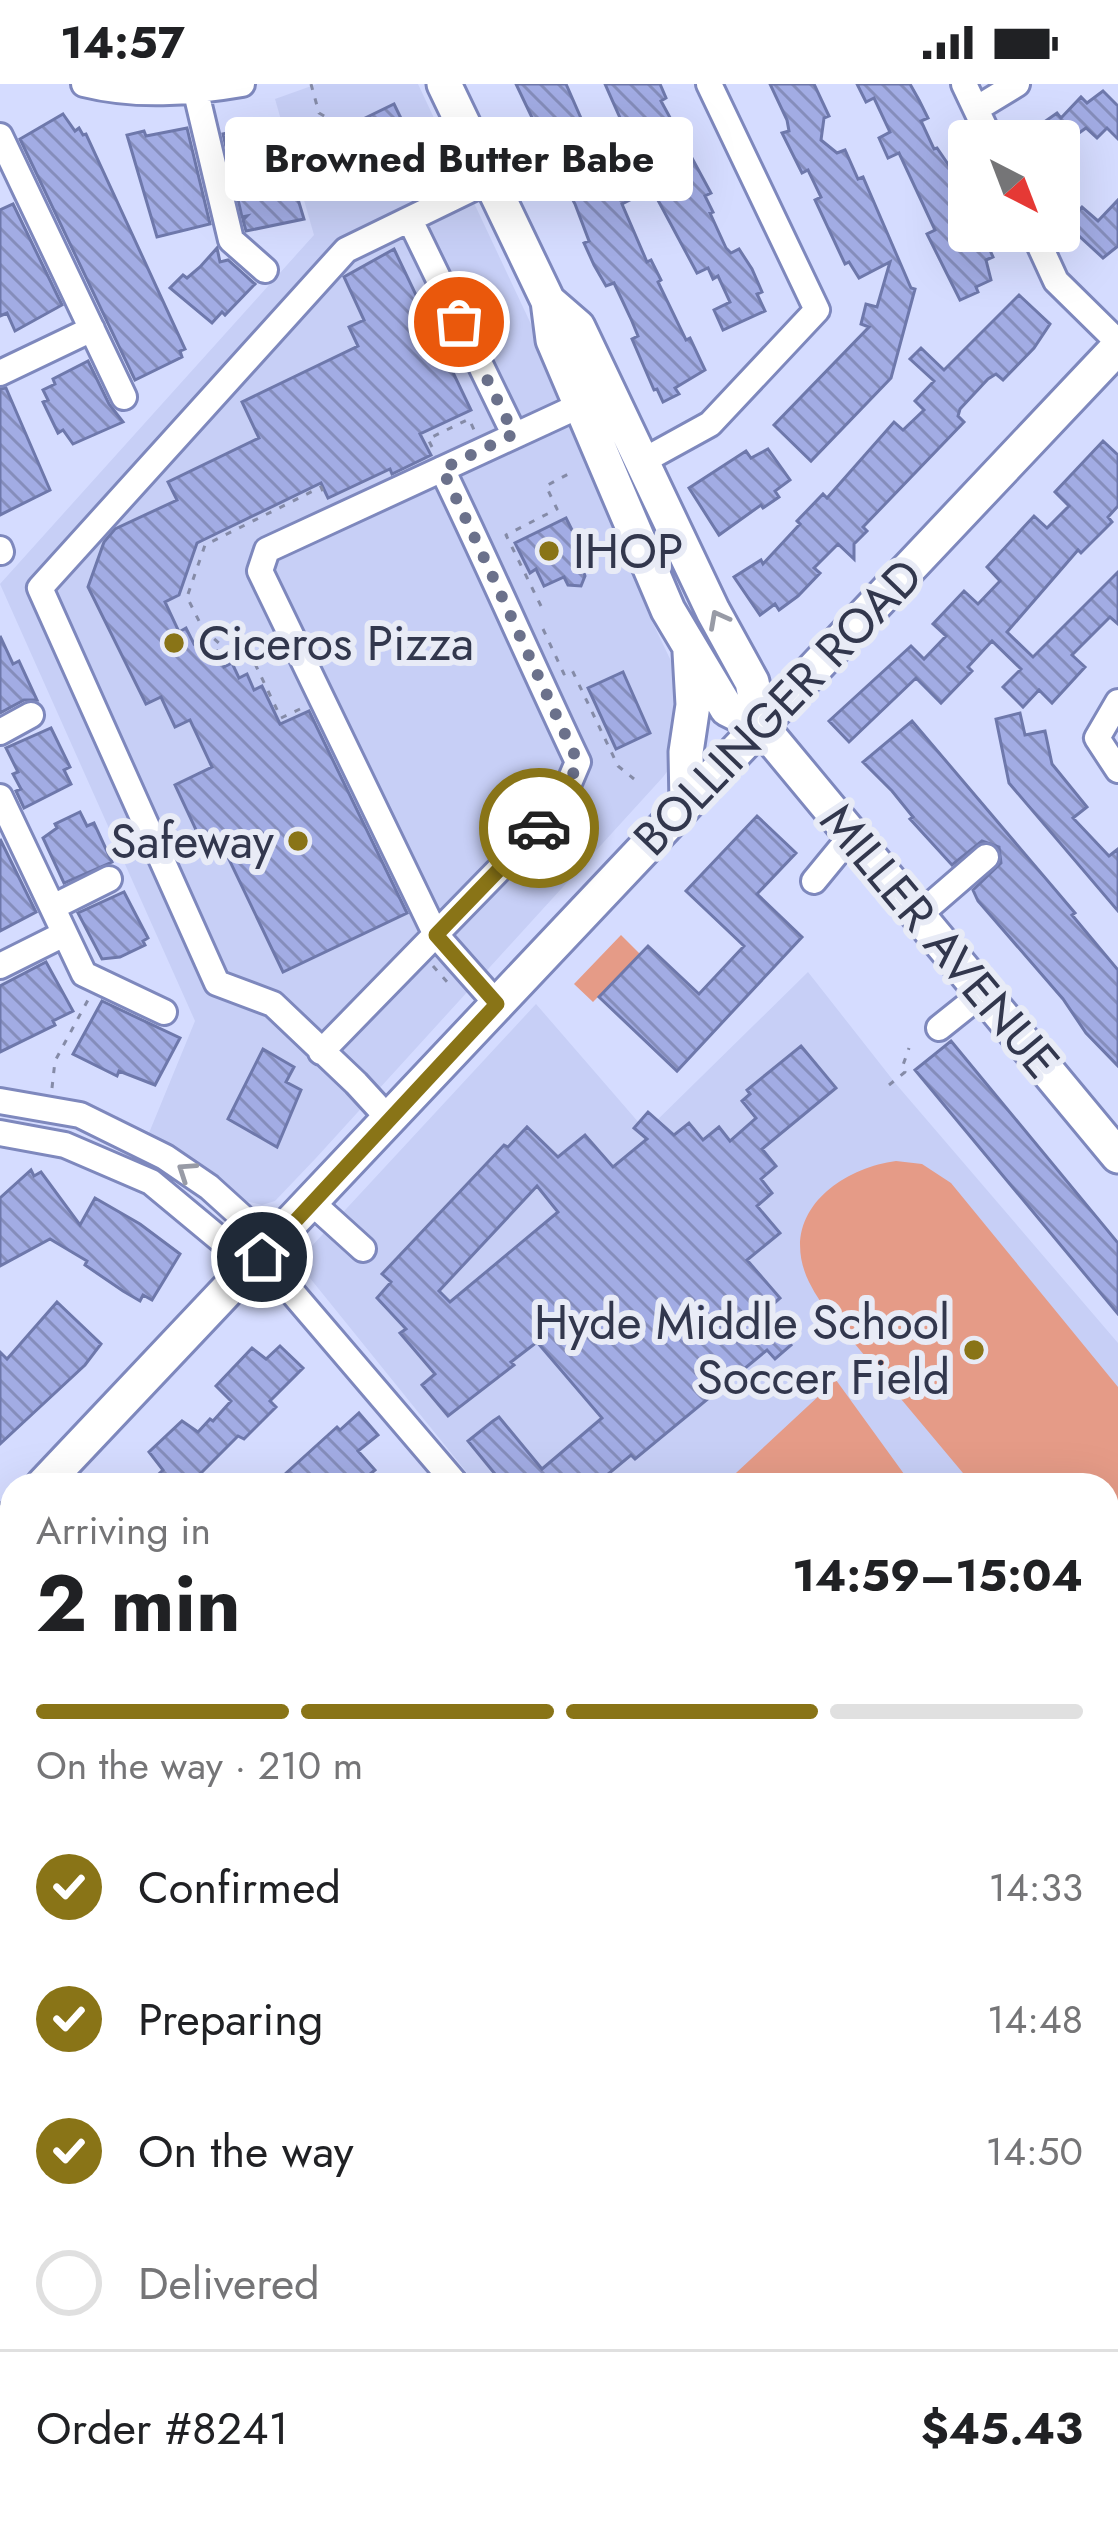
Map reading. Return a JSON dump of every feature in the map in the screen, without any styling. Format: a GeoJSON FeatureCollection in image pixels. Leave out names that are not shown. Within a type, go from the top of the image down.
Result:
{"type":"FeatureCollection","features":[{"type":"Feature","properties":{"kind":"main road","name":"MILLER AVENUE"},"geometry":{"type":"LineString","coordinates":[[444,84],[548,301],[553,340],[648,569],[727,710],[761,727],[1118,1156]]}},
{"type":"Feature","properties":{"kind":"main road","name":"MILLER AVENUE"},"geometry":{"type":"LineString","coordinates":[[548,301],[578,327],[752,682],[761,727]]}},
{"type":"Feature","properties":{"kind":"main road","name":"BOLLINGER ROAD"},"geometry":{"type":"LineString","coordinates":[[55,1473],[1118,345]]}},
{"type":"Feature","properties":{"kind":"main road"},"geometry":{"type":"LineString","coordinates":[[688,803],[686,752],[693,705],[690,650]]}},
{"type":"Feature","properties":{"kind":"street"},"geometry":{"type":"LineString","coordinates":[[84,84],[137,88],[242,84]]}},
{"type":"Feature","properties":{"kind":"street"},"geometry":{"type":"LineString","coordinates":[[641,462],[710,424],[817,310],[709,84]]}},
{"type":"Feature","properties":{"kind":"street"},"geometry":{"type":"LineString","coordinates":[[964,84],[981,120]]}},
{"type":"Feature","properties":{"kind":"street"},"geometry":{"type":"LineString","coordinates":[[976,109],[1017,84]]}},
{"type":"Feature","properties":{"kind":"street"},"geometry":{"type":"LineString","coordinates":[[195,88],[231,240],[265,270]]}},
{"type":"Feature","properties":{"kind":"street"},"geometry":{"type":"LineString","coordinates":[[0,136],[124,397]]}},
{"type":"Feature","properties":{"kind":"street"},"geometry":{"type":"LineString","coordinates":[[388,1119],[273,1004],[217,983],[40,588],[346,250],[490,180]]}},
{"type":"Feature","properties":{"kind":"street"},"geometry":{"type":"LineString","coordinates":[[410,220],[514,434]]}},
{"type":"Feature","properties":{"kind":"street"},"geometry":{"type":"LineString","coordinates":[[1043,252],[1056,281],[1118,345]]}},
{"type":"Feature","properties":{"kind":"street"},"geometry":{"type":"LineString","coordinates":[[0,373],[92,329]]}},
{"type":"Feature","properties":{"kind":"street"},"geometry":{"type":"LineString","coordinates":[[497,1004],[433,947],[260,571],[267,550],[580,405]]}},
{"type":"Feature","properties":{"kind":"street"},"geometry":{"type":"LineString","coordinates":[[321,1052],[433,947],[558,809],[578,762],[442,469]]}},
{"type":"Feature","properties":{"kind":"street"},"geometry":{"type":"LineString","coordinates":[[1118,701],[1096,738],[1118,770]]}},
{"type":"Feature","properties":{"kind":"street"},"geometry":{"type":"LineString","coordinates":[[0,732],[31,716]]}},
{"type":"Feature","properties":{"kind":"street"},"geometry":{"type":"LineString","coordinates":[[0,797],[84,974],[164,1012]]}},
{"type":"Feature","properties":{"kind":"street"},"geometry":{"type":"LineString","coordinates":[[814,881],[851,836]]}},
{"type":"Feature","properties":{"kind":"street"},"geometry":{"type":"LineString","coordinates":[[919,915],[986,857]]}},
{"type":"Feature","properties":{"kind":"street"},"geometry":{"type":"LineString","coordinates":[[53,907],[109,879]]}},
{"type":"Feature","properties":{"kind":"street"},"geometry":{"type":"LineString","coordinates":[[0,966],[64,934]]}},
{"type":"Feature","properties":{"kind":"street"},"geometry":{"type":"LineString","coordinates":[[939,1028],[983,992]]}},
{"type":"Feature","properties":{"kind":"street"},"geometry":{"type":"LineString","coordinates":[[0,1102],[80,1115],[183,1168],[241,1216],[262,1257],[446,1473]]}},
{"type":"Feature","properties":{"kind":"street"},"geometry":{"type":"LineString","coordinates":[[0,1155],[11,1135],[40,1108]]}},
{"type":"Feature","properties":{"kind":"street"},"geometry":{"type":"LineString","coordinates":[[11,1135],[65,1145],[152,1181],[221,1241],[262,1257]]}},
{"type":"Feature","properties":{"kind":"street"},"geometry":{"type":"LineString","coordinates":[[310,1201],[362,1249]]}},
{"type":"Feature","properties":{"kind":"path"},"geometry":{"type":"LineString","coordinates":[[311,84],[319,113],[326,117]]}},
{"type":"Feature","properties":{"kind":"path"},"geometry":{"type":"LineString","coordinates":[[541,606],[506,535],[557,509],[545,486],[572,472]]}},
{"type":"Feature","properties":{"kind":"path"},"geometry":{"type":"LineString","coordinates":[[543,629],[564,674],[572,670],[618,766],[634,779]]}},
{"type":"Feature","properties":{"kind":"path"},"geometry":{"type":"LineString","coordinates":[[433,947],[436,973],[448,984]]}},
{"type":"Feature","properties":{"kind":"path"},"geometry":{"type":"LineString","coordinates":[[40,1108],[55,1061],[99,981]]}},
{"type":"Feature","properties":{"kind":"path"},"geometry":{"type":"LineString","coordinates":[[889,1085],[905,1072],[902,1068],[909,1048]]}},
{"type":"Feature","properties":{"kind":"shaded area"},"geometry":{"type":"Polygon","coordinates":[[[317,84],[418,84],[546,356],[648,613],[683,686],[672,765],[663,777],[316,1158],[275,1201],[262,1205],[245,1201],[194,1160],[149,1133],[195,1021],[0,584],[314,235],[275,99],[317,84]]]}},
{"type":"Feature","properties":{"kind":"shaded area"},"geometry":{"type":"Polygon","coordinates":[[[621,935],[640,954],[593,1002],[574,984],[621,935]]]}},
{"type":"Feature","properties":{"kind":"shaded area"},"geometry":{"type":"Polygon","coordinates":[[[808,972],[896,1084],[1118,1343],[1118,1473],[467,1473],[297,1262],[536,1004],[646,1131],[808,972]]]}},
{"type":"Feature","properties":{"kind":"shaded area","name":"Hyde Middle School Soccer Field"},"geometry":{"type":"Polygon","coordinates":[[[896,1161],[922,1164],[951,1183],[1118,1387],[1118,1473],[963,1473],[835,1320],[809,1282],[801,1258],[801,1236],[818,1200],[834,1185],[896,1161]]]}},
{"type":"Feature","properties":{"kind":"shaded area"},"geometry":{"type":"Polygon","coordinates":[[[836,1380],[903,1473],[736,1473],[836,1380]]]}},
{"type":"Feature","properties":{"kind":"building"},"geometry":{"type":"Polygon","coordinates":[[[516,84],[566,84],[591,141],[573,150],[586,175],[620,159],[613,142],[628,136],[605,84],[660,84],[666,98],[661,101],[711,193],[705,196],[726,248],[731,253],[739,249],[752,269],[765,311],[723,330],[714,310],[730,302],[718,276],[713,279],[708,268],[697,273],[652,189],[622,204],[705,370],[675,388],[679,394],[663,402],[632,339],[638,336],[614,283],[606,286],[584,243],[589,241],[575,204],[567,189],[559,192],[551,175],[539,148],[543,146],[537,128],[516,84]]]}},
{"type":"Feature","properties":{"kind":"building"},"geometry":{"type":"Polygon","coordinates":[[[770,84],[814,84],[829,116],[824,118],[821,140],[837,153],[845,150],[858,179],[863,177],[915,289],[891,378],[811,461],[774,425],[869,327],[861,324],[866,304],[877,307],[890,262],[859,278],[849,262],[845,264],[815,200],[821,197],[808,170],[802,173],[782,133],[789,131],[787,120],[770,84]]]}},
{"type":"Feature","properties":{"kind":"building"},"geometry":{"type":"Polygon","coordinates":[[[857,84],[910,84],[928,118],[921,121],[934,149],[948,164],[948,252],[991,252],[993,257],[986,260],[991,280],[976,287],[978,292],[960,300],[927,234],[935,230],[899,153],[888,158],[879,138],[890,132],[874,98],[866,102],[857,84]]]}},
{"type":"Feature","properties":{"kind":"building"},"geometry":{"type":"Polygon","coordinates":[[[1103,91],[1118,106],[1118,139],[1107,128],[1097,138],[1086,128],[1080,132],[1080,120],[1047,120],[1057,113],[1061,118],[1081,97],[1087,103],[1103,91]]]}},
{"type":"Feature","properties":{"kind":"building"},"geometry":{"type":"Polygon","coordinates":[[[394,104],[427,172],[382,193],[349,126],[394,104]]]}},
{"type":"Feature","properties":{"kind":"building"},"geometry":{"type":"Polygon","coordinates":[[[63,114],[75,131],[79,128],[86,134],[185,349],[180,351],[182,357],[135,380],[20,139],[63,114]]]}},
{"type":"Feature","properties":{"kind":"building"},"geometry":{"type":"Polygon","coordinates":[[[275,123],[304,219],[246,231],[243,220],[247,216],[242,217],[223,134],[275,123]]]}},
{"type":"Feature","properties":{"kind":"building"},"geometry":{"type":"Polygon","coordinates":[[[187,128],[210,224],[157,237],[127,135],[187,128]]]}},
{"type":"Feature","properties":{"kind":"building"},"geometry":{"type":"Polygon","coordinates":[[[1118,200],[1118,246],[1103,258],[1080,237],[1080,209],[1098,221],[1118,200]]]}},
{"type":"Feature","properties":{"kind":"building"},"geometry":{"type":"Polygon","coordinates":[[[13,204],[62,305],[15,331],[7,313],[0,316],[0,210],[13,204]]]}},
{"type":"Feature","properties":{"kind":"building"},"geometry":{"type":"Polygon","coordinates":[[[217,248],[220,262],[228,260],[255,284],[212,323],[170,288],[217,248]]]}},
{"type":"Feature","properties":{"kind":"building"},"geometry":{"type":"Polygon","coordinates":[[[394,249],[471,410],[420,434],[431,455],[392,474],[390,469],[328,498],[321,483],[197,543],[179,595],[165,602],[179,632],[186,628],[194,644],[202,640],[209,655],[217,651],[224,667],[232,663],[239,678],[247,674],[254,690],[262,686],[280,724],[309,711],[407,913],[283,972],[215,830],[203,837],[196,830],[175,785],[212,767],[190,720],[175,727],[161,697],[146,704],[88,587],[104,542],[115,529],[177,500],[168,482],[259,438],[242,402],[358,346],[349,327],[364,320],[344,277],[394,249]]]}},
{"type":"Feature","properties":{"kind":"building"},"geometry":{"type":"Polygon","coordinates":[[[1019,295],[1050,324],[1034,348],[1003,380],[996,374],[988,379],[960,409],[958,416],[964,422],[863,527],[867,531],[854,544],[854,559],[838,544],[814,568],[820,573],[798,596],[779,610],[775,604],[760,615],[734,577],[761,560],[763,564],[800,524],[797,521],[823,494],[827,498],[894,422],[903,430],[924,410],[915,401],[934,381],[910,359],[921,348],[944,370],[1019,295]]]}},
{"type":"Feature","properties":{"kind":"building"},"geometry":{"type":"Polygon","coordinates":[[[88,361],[123,422],[73,444],[63,430],[58,433],[43,402],[48,400],[43,390],[55,384],[53,379],[88,361]]]}},
{"type":"Feature","properties":{"kind":"building"},"geometry":{"type":"Polygon","coordinates":[[[6,388],[50,490],[0,515],[0,389],[6,388]]]}},
{"type":"Feature","properties":{"kind":"building"},"geometry":{"type":"Polygon","coordinates":[[[1103,441],[1118,455],[1118,506],[1108,517],[1112,522],[1081,553],[1078,550],[1007,632],[1033,657],[1118,572],[1118,624],[1110,617],[1072,655],[1085,667],[1052,703],[1039,690],[1023,707],[1003,687],[1021,669],[992,641],[968,667],[972,671],[941,703],[916,678],[849,742],[829,721],[911,646],[924,659],[946,636],[933,624],[964,591],[978,604],[1000,581],[987,567],[1034,516],[1047,528],[1069,506],[1055,492],[1103,441]]]}},
{"type":"Feature","properties":{"kind":"building"},"geometry":{"type":"Polygon","coordinates":[[[768,449],[790,480],[775,491],[779,497],[719,535],[689,488],[746,451],[751,458],[768,449]]]}},
{"type":"Feature","properties":{"kind":"building","name":"IHOP"},"geometry":{"type":"Polygon","coordinates":[[[566,518],[582,550],[577,552],[585,576],[581,586],[568,585],[564,577],[544,586],[536,569],[530,573],[515,543],[566,518]]]}},
{"type":"Feature","properties":{"kind":"building"},"geometry":{"type":"Polygon","coordinates":[[[0,636],[13,664],[19,661],[37,700],[24,700],[0,713],[0,636]]]}},
{"type":"Feature","properties":{"kind":"building"},"geometry":{"type":"Polygon","coordinates":[[[623,672],[650,733],[616,749],[588,688],[623,672]]]}},
{"type":"Feature","properties":{"kind":"building"},"geometry":{"type":"Polygon","coordinates":[[[1020,713],[1025,735],[1045,731],[1052,764],[1087,807],[1073,818],[1109,856],[1118,849],[1118,911],[1009,783],[996,719],[1020,713]]]}},
{"type":"Feature","properties":{"kind":"building"},"geometry":{"type":"Polygon","coordinates":[[[912,721],[1118,970],[1118,1066],[978,901],[973,890],[1001,863],[999,847],[982,841],[952,865],[863,762],[912,721]]]}},
{"type":"Feature","properties":{"kind":"building"},"geometry":{"type":"Polygon","coordinates":[[[51,728],[70,767],[64,770],[71,784],[24,808],[13,774],[18,772],[6,748],[51,728]]]}},
{"type":"Feature","properties":{"kind":"building"},"geometry":{"type":"Polygon","coordinates":[[[80,812],[87,826],[94,823],[112,862],[64,883],[43,838],[57,828],[55,824],[80,812]]]}},
{"type":"Feature","properties":{"kind":"building"},"geometry":{"type":"Polygon","coordinates":[[[757,816],[796,853],[757,894],[802,937],[677,1071],[599,997],[648,946],[699,994],[744,946],[686,891],[757,816]]]}},
{"type":"Feature","properties":{"kind":"building"},"geometry":{"type":"Polygon","coordinates":[[[0,839],[36,912],[0,931],[0,839]]]}},
{"type":"Feature","properties":{"kind":"building"},"geometry":{"type":"Polygon","coordinates":[[[124,892],[148,938],[145,945],[120,957],[102,959],[78,913],[124,892]]]}},
{"type":"Feature","properties":{"kind":"building"},"geometry":{"type":"Polygon","coordinates":[[[46,962],[73,1011],[0,1052],[0,986],[46,962]]]}},
{"type":"Feature","properties":{"kind":"building"},"geometry":{"type":"Polygon","coordinates":[[[102,1001],[180,1038],[155,1085],[119,1071],[117,1076],[73,1054],[102,1001]]]}},
{"type":"Feature","properties":{"kind":"building"},"geometry":{"type":"Polygon","coordinates":[[[951,1041],[1118,1243],[1118,1314],[915,1070],[951,1041]]]}},
{"type":"Feature","properties":{"kind":"building"},"geometry":{"type":"Polygon","coordinates":[[[801,1046],[836,1088],[762,1149],[776,1166],[761,1179],[772,1193],[757,1206],[780,1233],[747,1260],[780,1298],[764,1312],[791,1345],[775,1359],[767,1350],[635,1459],[631,1455],[609,1473],[494,1473],[468,1441],[499,1417],[542,1469],[602,1418],[537,1342],[448,1416],[422,1385],[435,1374],[400,1333],[406,1329],[377,1298],[391,1282],[382,1274],[504,1145],[508,1147],[527,1127],[558,1157],[585,1135],[613,1167],[647,1139],[634,1128],[648,1112],[674,1135],[689,1123],[703,1140],[719,1127],[730,1141],[756,1118],[742,1101],[750,1094],[747,1090],[801,1046]],[[537,1186],[439,1291],[450,1302],[558,1212],[537,1186]]]}},
{"type":"Feature","properties":{"kind":"building"},"geometry":{"type":"Polygon","coordinates":[[[263,1049],[294,1067],[286,1082],[301,1090],[277,1147],[228,1119],[263,1049]]]}},
{"type":"Feature","properties":{"kind":"building"},"geometry":{"type":"Polygon","coordinates":[[[31,1170],[34,1176],[41,1172],[80,1225],[95,1198],[180,1254],[152,1300],[143,1295],[140,1301],[123,1291],[50,1239],[0,1266],[0,1198],[31,1170]]]}},
{"type":"Feature","properties":{"kind":"building"},"geometry":{"type":"Polygon","coordinates":[[[57,1302],[101,1344],[85,1365],[0,1444],[0,1352],[7,1359],[57,1302]]]}},
{"type":"Feature","properties":{"kind":"building"},"geometry":{"type":"Polygon","coordinates":[[[280,1346],[303,1368],[270,1401],[276,1407],[201,1473],[160,1473],[163,1470],[149,1452],[182,1421],[198,1432],[213,1421],[231,1401],[216,1386],[252,1348],[266,1359],[280,1346]]]}},
{"type":"Feature","properties":{"kind":"building"},"geometry":{"type":"Polygon","coordinates":[[[359,1413],[378,1435],[358,1451],[375,1470],[371,1473],[286,1473],[337,1427],[340,1430],[359,1413]]]}},
{"type":"Feature","properties":{"kind":"way so far"},"geometry":{"type":"LineString","coordinates":[[459,322],[514,434],[442,469],[578,762],[558,809],[539,828]]}},
{"type":"Feature","properties":{"kind":"place","name":"Browned Butter Babe"},"geometry":{"type":"Point","coordinates":[459,322]}},
{"type":"Feature","properties":{"kind":"place","name":"IHOP"},"geometry":{"type":"Point","coordinates":[549,551]}},
{"type":"Feature","properties":{"kind":"place","name":"Ciceros Pizza"},"geometry":{"type":"Point","coordinates":[174,643]}},
{"type":"Feature","properties":{"kind":"place","name":"Safeway"},"geometry":{"type":"Point","coordinates":[298,841]}},
{"type":"Feature","properties":{"kind":"place","name":"Hyde Middle School Soccer Field"},"geometry":{"type":"Point","coordinates":[974,1350]}},
{"type":"Feature","properties":{"kind":"route"},"geometry":{"type":"LineString","coordinates":[[262,1257],[497,1004],[436,935],[539,828]]}}]}
